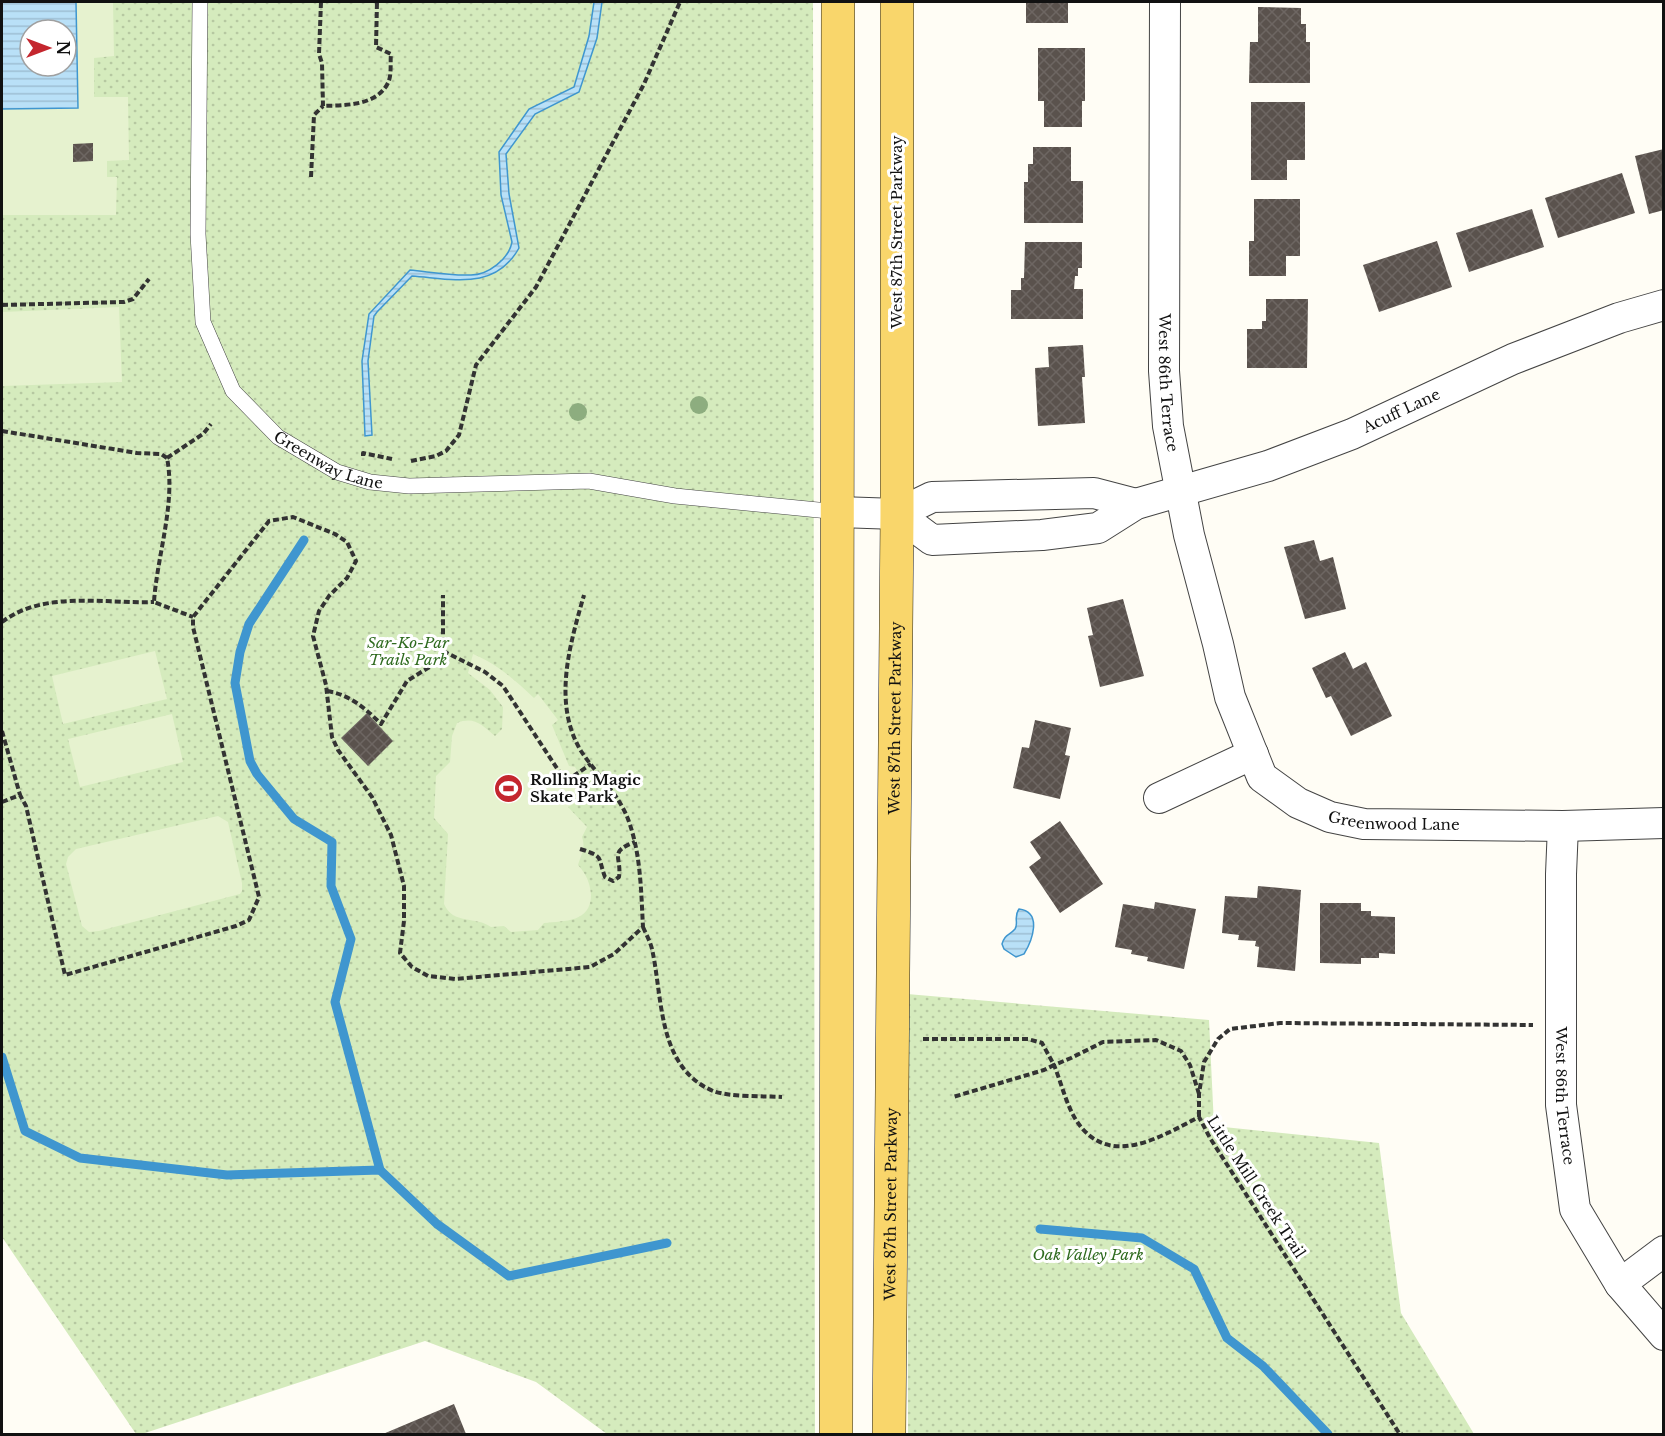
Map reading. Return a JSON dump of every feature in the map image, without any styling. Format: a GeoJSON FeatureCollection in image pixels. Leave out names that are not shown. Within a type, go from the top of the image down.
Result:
{"type":"FeatureCollection","features":[{"type":"Feature","properties":{"kind":"main road"},"geometry":{"type":"LineString","coordinates":[[836,1434],[838,2]]}},
{"type":"Feature","properties":{"kind":"main road","name":"West 87th Street Parkway"},"geometry":{"type":"LineString","coordinates":[[889,1434],[897,513],[897,2]]}},
{"type":"Feature","properties":{"kind":"street","name":"West 86th Terrace"},"geometry":{"type":"LineString","coordinates":[[1165,2],[1164,371],[1168,426],[1189,534],[1230,698],[1253,754]]}},
{"type":"Feature","properties":{"kind":"street","name":"Acuff Lane"},"geometry":{"type":"LineString","coordinates":[[897,513],[932,540],[1042,535],[1098,528],[1136,504],[1268,466],[1352,434],[1513,359],[1619,318],[1664,305]]}},
{"type":"Feature","properties":{"kind":"street"},"geometry":{"type":"LineString","coordinates":[[839,512],[897,513],[932,497],[1094,492],[1136,504]]}},
{"type":"Feature","properties":{"kind":"street"},"geometry":{"type":"LineString","coordinates":[[1158,798],[1253,754]]}},
{"type":"Feature","properties":{"kind":"street","name":"Greenwood Lane"},"geometry":{"type":"LineString","coordinates":[[1253,754],[1262,777],[1299,803],[1330,817],[1364,824],[1563,826],[1664,823]]}},
{"type":"Feature","properties":{"kind":"street","name":"West 86th Terrace"},"geometry":{"type":"LineString","coordinates":[[1563,826],[1560,1105],[1575,1209],[1620,1284],[1664,1335]]}},
{"type":"Feature","properties":{"kind":"street"},"geometry":{"type":"LineString","coordinates":[[1620,1284],[1664,1251]]}},
{"type":"Feature","properties":{"kind":"lane","name":"Greenway Lane"},"geometry":{"type":"LineString","coordinates":[[200,2],[198,234],[203,322],[233,391],[278,437],[337,471],[370,482],[409,486],[589,481],[675,496],[839,512]]}},
{"type":"Feature","properties":{"kind":"path"},"geometry":{"type":"LineString","coordinates":[[321,2],[319,54],[322,63],[323,106]]}},
{"type":"Feature","properties":{"kind":"path"},"geometry":{"type":"LineString","coordinates":[[311,177],[314,115],[323,106],[351,104],[376,98],[389,81],[391,54],[376,47],[377,2]]}},
{"type":"Feature","properties":{"kind":"path"},"geometry":{"type":"LineString","coordinates":[[403,461],[436,456],[446,450],[459,435],[476,365],[536,287],[644,84],[680,2]]}},
{"type":"Feature","properties":{"kind":"path"},"geometry":{"type":"LineString","coordinates":[[2,305],[124,302],[133,299],[149,279]]}},
{"type":"Feature","properties":{"kind":"path"},"geometry":{"type":"LineString","coordinates":[[167,458],[203,434],[211,424]]}},
{"type":"Feature","properties":{"kind":"path"},"geometry":{"type":"LineString","coordinates":[[2,431],[137,453],[161,454],[167,458]]}},
{"type":"Feature","properties":{"kind":"path"},"geometry":{"type":"LineString","coordinates":[[362,460],[363,453],[393,459]]}},
{"type":"Feature","properties":{"kind":"path"},"geometry":{"type":"LineString","coordinates":[[154,602],[170,492],[167,458]]}},
{"type":"Feature","properties":{"kind":"path"},"geometry":{"type":"LineString","coordinates":[[2,731],[20,795],[26,806],[65,975],[236,926],[249,920],[259,897],[193,627],[193,617],[269,520],[293,517],[335,534],[347,542],[356,561],[346,578],[319,611],[313,636],[327,691],[332,737],[338,750],[372,797],[391,836],[404,886],[404,921],[400,953],[412,967],[428,976],[455,979],[590,967],[614,954],[643,927]]}},
{"type":"Feature","properties":{"kind":"path"},"geometry":{"type":"LineString","coordinates":[[327,691],[343,694],[360,704],[381,723],[407,681],[439,660],[443,651],[443,595]]}},
{"type":"Feature","properties":{"kind":"path"},"geometry":{"type":"LineString","coordinates":[[584,595],[572,636],[567,664],[566,696],[570,724],[581,750],[615,796],[627,817],[635,842],[639,861],[643,927],[651,948],[666,1036],[679,1062],[693,1078],[714,1092],[782,1097]]}},
{"type":"Feature","properties":{"kind":"path"},"geometry":{"type":"LineString","coordinates":[[2,621],[26,608],[62,602],[154,602],[193,617]]}},
{"type":"Feature","properties":{"kind":"path"},"geometry":{"type":"LineString","coordinates":[[443,651],[484,672],[503,686],[562,776],[572,777],[591,764]]}},
{"type":"Feature","properties":{"kind":"path"},"geometry":{"type":"LineString","coordinates":[[2,802],[20,795]]}},
{"type":"Feature","properties":{"kind":"path"},"geometry":{"type":"LineString","coordinates":[[580,849],[601,859],[605,877],[613,881],[620,873],[617,854],[621,848],[635,842]]}},
{"type":"Feature","properties":{"kind":"path"},"geometry":{"type":"LineString","coordinates":[[1199,1117],[1199,1095],[1204,1062],[1218,1039],[1230,1029],[1280,1023],[1534,1025]]}},
{"type":"Feature","properties":{"kind":"path","name":"Little Mill Creek Trail"},"geometry":{"type":"LineString","coordinates":[[913,1039],[1029,1039],[1042,1043],[1054,1065],[1075,1119],[1088,1135],[1106,1146],[1125,1147],[1150,1141],[1199,1117],[1210,1138],[1399,1433],[1402,1434]]}},
{"type":"Feature","properties":{"kind":"path"},"geometry":{"type":"LineString","coordinates":[[953,1097],[1044,1070],[1103,1042],[1156,1040],[1181,1051],[1190,1065],[1199,1095]]}},
{"type":"Feature","properties":{"kind":"green space","name":"Sar-Ko-Par Trails Park"},"geometry":{"type":"Polygon","coordinates":[[[2,2],[813,2],[815,1434],[607,1434],[536,1382],[425,1341],[142,1434],[136,1434],[2,1237],[2,2]]]}},
{"type":"Feature","properties":{"kind":"green space"},"geometry":{"type":"Polygon","coordinates":[[[2,2],[113,2],[114,56],[94,58],[94,97],[128,97],[129,160],[107,161],[107,177],[117,177],[116,215],[2,215],[2,2]]]}},
{"type":"Feature","properties":{"kind":"green space"},"geometry":{"type":"Polygon","coordinates":[[[119,307],[122,382],[2,386],[2,312],[119,307]]]}},
{"type":"Feature","properties":{"kind":"green space"},"geometry":{"type":"Polygon","coordinates":[[[155,651],[167,699],[63,724],[52,676],[155,651]]]}},
{"type":"Feature","properties":{"kind":"green space","name":"Rolling Magic Skate Park"},"geometry":{"type":"Polygon","coordinates":[[[473,654],[505,673],[534,698],[538,694],[558,720],[552,725],[569,766],[575,767],[583,784],[582,795],[568,807],[587,827],[582,837],[583,848],[578,865],[589,882],[590,904],[582,915],[560,922],[544,923],[538,930],[511,932],[504,926],[491,927],[459,918],[448,911],[444,904],[448,834],[434,818],[436,776],[450,762],[452,736],[457,723],[473,721],[495,736],[502,729],[503,707],[490,690],[468,673],[473,654]]]}},
{"type":"Feature","properties":{"kind":"green space"},"geometry":{"type":"Polygon","coordinates":[[[172,714],[183,762],[80,787],[68,739],[172,714]]]}},
{"type":"Feature","properties":{"kind":"green space"},"geometry":{"type":"Polygon","coordinates":[[[218,816],[228,822],[242,883],[240,894],[99,931],[89,932],[82,926],[66,864],[68,857],[76,849],[218,816]]]}},
{"type":"Feature","properties":{"kind":"green space","name":"Oak Valley Park"},"geometry":{"type":"Polygon","coordinates":[[[907,994],[1209,1020],[1214,1126],[1379,1143],[1401,1313],[1474,1434],[908,1434],[907,994]]]}},
{"type":"Feature","properties":{"kind":"water"},"geometry":{"type":"Polygon","coordinates":[[[2,2],[76,2],[76,18],[18,18],[18,78],[77,78],[78,108],[2,109],[2,2]]]}},
{"type":"Feature","properties":{"kind":"water"},"geometry":{"type":"Polygon","coordinates":[[[594,2],[602,2],[597,38],[579,92],[535,114],[506,154],[509,194],[519,248],[509,262],[498,271],[485,277],[458,280],[412,276],[377,312],[374,316],[368,361],[372,435],[365,436],[362,361],[369,314],[410,270],[456,275],[478,274],[497,265],[507,254],[512,242],[501,195],[499,152],[529,109],[574,87],[589,36],[594,2]]]}},
{"type":"Feature","properties":{"kind":"water"},"geometry":{"type":"Polygon","coordinates":[[[1019,909],[1031,915],[1034,928],[1024,954],[1016,957],[1004,949],[1002,944],[1015,929],[1019,909]]]}},
{"type":"Feature","properties":{"kind":"building"},"geometry":{"type":"Polygon","coordinates":[[[1026,2],[1068,2],[1068,23],[1026,23],[1026,2]]]}},
{"type":"Feature","properties":{"kind":"building"},"geometry":{"type":"Polygon","coordinates":[[[1258,7],[1301,8],[1301,24],[1306,24],[1306,42],[1310,42],[1310,83],[1249,83],[1250,42],[1258,42],[1258,7]]]}},
{"type":"Feature","properties":{"kind":"building"},"geometry":{"type":"Polygon","coordinates":[[[1038,48],[1085,48],[1085,101],[1082,101],[1082,127],[1044,127],[1044,101],[1038,101],[1038,48]]]}},
{"type":"Feature","properties":{"kind":"building"},"geometry":{"type":"Polygon","coordinates":[[[1251,102],[1305,102],[1305,160],[1287,160],[1287,180],[1251,180],[1251,102]]]}},
{"type":"Feature","properties":{"kind":"building"},"geometry":{"type":"Polygon","coordinates":[[[93,143],[93,161],[73,162],[73,144],[93,143]]]}},
{"type":"Feature","properties":{"kind":"building"},"geometry":{"type":"Polygon","coordinates":[[[1033,147],[1071,147],[1071,181],[1083,181],[1083,223],[1024,223],[1024,182],[1028,182],[1028,164],[1033,164],[1033,147]]]}},
{"type":"Feature","properties":{"kind":"building"},"geometry":{"type":"Polygon","coordinates":[[[1664,149],[1664,210],[1649,214],[1635,156],[1664,149]]]}},
{"type":"Feature","properties":{"kind":"building"},"geometry":{"type":"Polygon","coordinates":[[[1622,173],[1635,213],[1558,238],[1545,198],[1622,173]]]}},
{"type":"Feature","properties":{"kind":"building"},"geometry":{"type":"Polygon","coordinates":[[[1254,199],[1300,199],[1300,256],[1286,256],[1286,276],[1249,276],[1249,241],[1254,241],[1254,199]]]}},
{"type":"Feature","properties":{"kind":"building"},"geometry":{"type":"Polygon","coordinates":[[[1532,209],[1544,247],[1469,272],[1456,233],[1532,209]]]}},
{"type":"Feature","properties":{"kind":"building"},"geometry":{"type":"Polygon","coordinates":[[[1437,241],[1452,287],[1379,312],[1363,265],[1437,241]]]}},
{"type":"Feature","properties":{"kind":"building"},"geometry":{"type":"Polygon","coordinates":[[[1025,242],[1082,242],[1082,268],[1078,268],[1074,289],[1083,289],[1083,319],[1011,319],[1011,290],[1021,290],[1021,278],[1024,278],[1025,242]]]}},
{"type":"Feature","properties":{"kind":"building"},"geometry":{"type":"Polygon","coordinates":[[[1266,299],[1308,299],[1307,368],[1247,368],[1247,329],[1262,329],[1262,321],[1266,321],[1266,299]]]}},
{"type":"Feature","properties":{"kind":"building"},"geometry":{"type":"Polygon","coordinates":[[[1083,345],[1085,377],[1082,377],[1085,423],[1038,426],[1035,368],[1049,367],[1048,347],[1083,345]]]}},
{"type":"Feature","properties":{"kind":"building"},"geometry":{"type":"Polygon","coordinates":[[[1314,540],[1320,561],[1333,557],[1346,609],[1305,619],[1284,547],[1314,540]]]}},
{"type":"Feature","properties":{"kind":"building"},"geometry":{"type":"Polygon","coordinates":[[[1123,599],[1144,676],[1100,687],[1088,636],[1093,635],[1087,608],[1123,599]]]}},
{"type":"Feature","properties":{"kind":"building"},"geometry":{"type":"Polygon","coordinates":[[[1345,652],[1353,669],[1366,662],[1392,716],[1351,736],[1331,696],[1326,698],[1312,668],[1345,652]]]}},
{"type":"Feature","properties":{"kind":"building"},"geometry":{"type":"Polygon","coordinates":[[[367,713],[393,741],[368,766],[341,738],[367,713]]]}},
{"type":"Feature","properties":{"kind":"building"},"geometry":{"type":"Polygon","coordinates":[[[1035,720],[1071,728],[1065,755],[1070,756],[1060,799],[1013,788],[1022,747],[1029,748],[1035,720]]]}},
{"type":"Feature","properties":{"kind":"building"},"geometry":{"type":"Polygon","coordinates":[[[1060,821],[1103,884],[1060,913],[1029,867],[1041,858],[1030,842],[1060,821]]]}},
{"type":"Feature","properties":{"kind":"building"},"geometry":{"type":"Polygon","coordinates":[[[1258,886],[1301,890],[1295,971],[1257,967],[1259,947],[1255,946],[1256,941],[1238,940],[1239,935],[1222,933],[1225,896],[1257,898],[1258,886]]]}},
{"type":"Feature","properties":{"kind":"building"},"geometry":{"type":"Polygon","coordinates":[[[1155,902],[1196,909],[1184,969],[1147,961],[1148,957],[1131,954],[1132,950],[1115,947],[1123,904],[1154,909],[1155,902]]]}},
{"type":"Feature","properties":{"kind":"building"},"geometry":{"type":"Polygon","coordinates":[[[1320,903],[1361,903],[1361,911],[1371,911],[1371,916],[1395,917],[1395,954],[1379,953],[1379,958],[1361,958],[1361,964],[1320,963],[1320,903]]]}},
{"type":"Feature","properties":{"kind":"building"},"geometry":{"type":"Polygon","coordinates":[[[454,1404],[466,1434],[383,1434],[454,1404]]]}},
{"type":"Feature","properties":{"kind":"waterway"},"geometry":{"type":"LineString","coordinates":[[304,540],[249,624],[240,652],[235,683],[250,761],[257,774],[294,819],[332,842],[331,886],[351,939],[335,1002],[380,1170]]}},
{"type":"Feature","properties":{"kind":"waterway"},"geometry":{"type":"LineString","coordinates":[[2,1057],[25,1131],[80,1158],[227,1175],[380,1170],[437,1224],[509,1276],[667,1243]]}},
{"type":"Feature","properties":{"kind":"waterway"},"geometry":{"type":"LineString","coordinates":[[1040,1229],[1142,1238],[1194,1269],[1227,1338],[1263,1366],[1328,1434]]}},
{"type":"Feature","properties":{"kind":"place","name":"Rolling Magic Skate Park"},"geometry":{"type":"Point","coordinates":[509,789]}}]}
